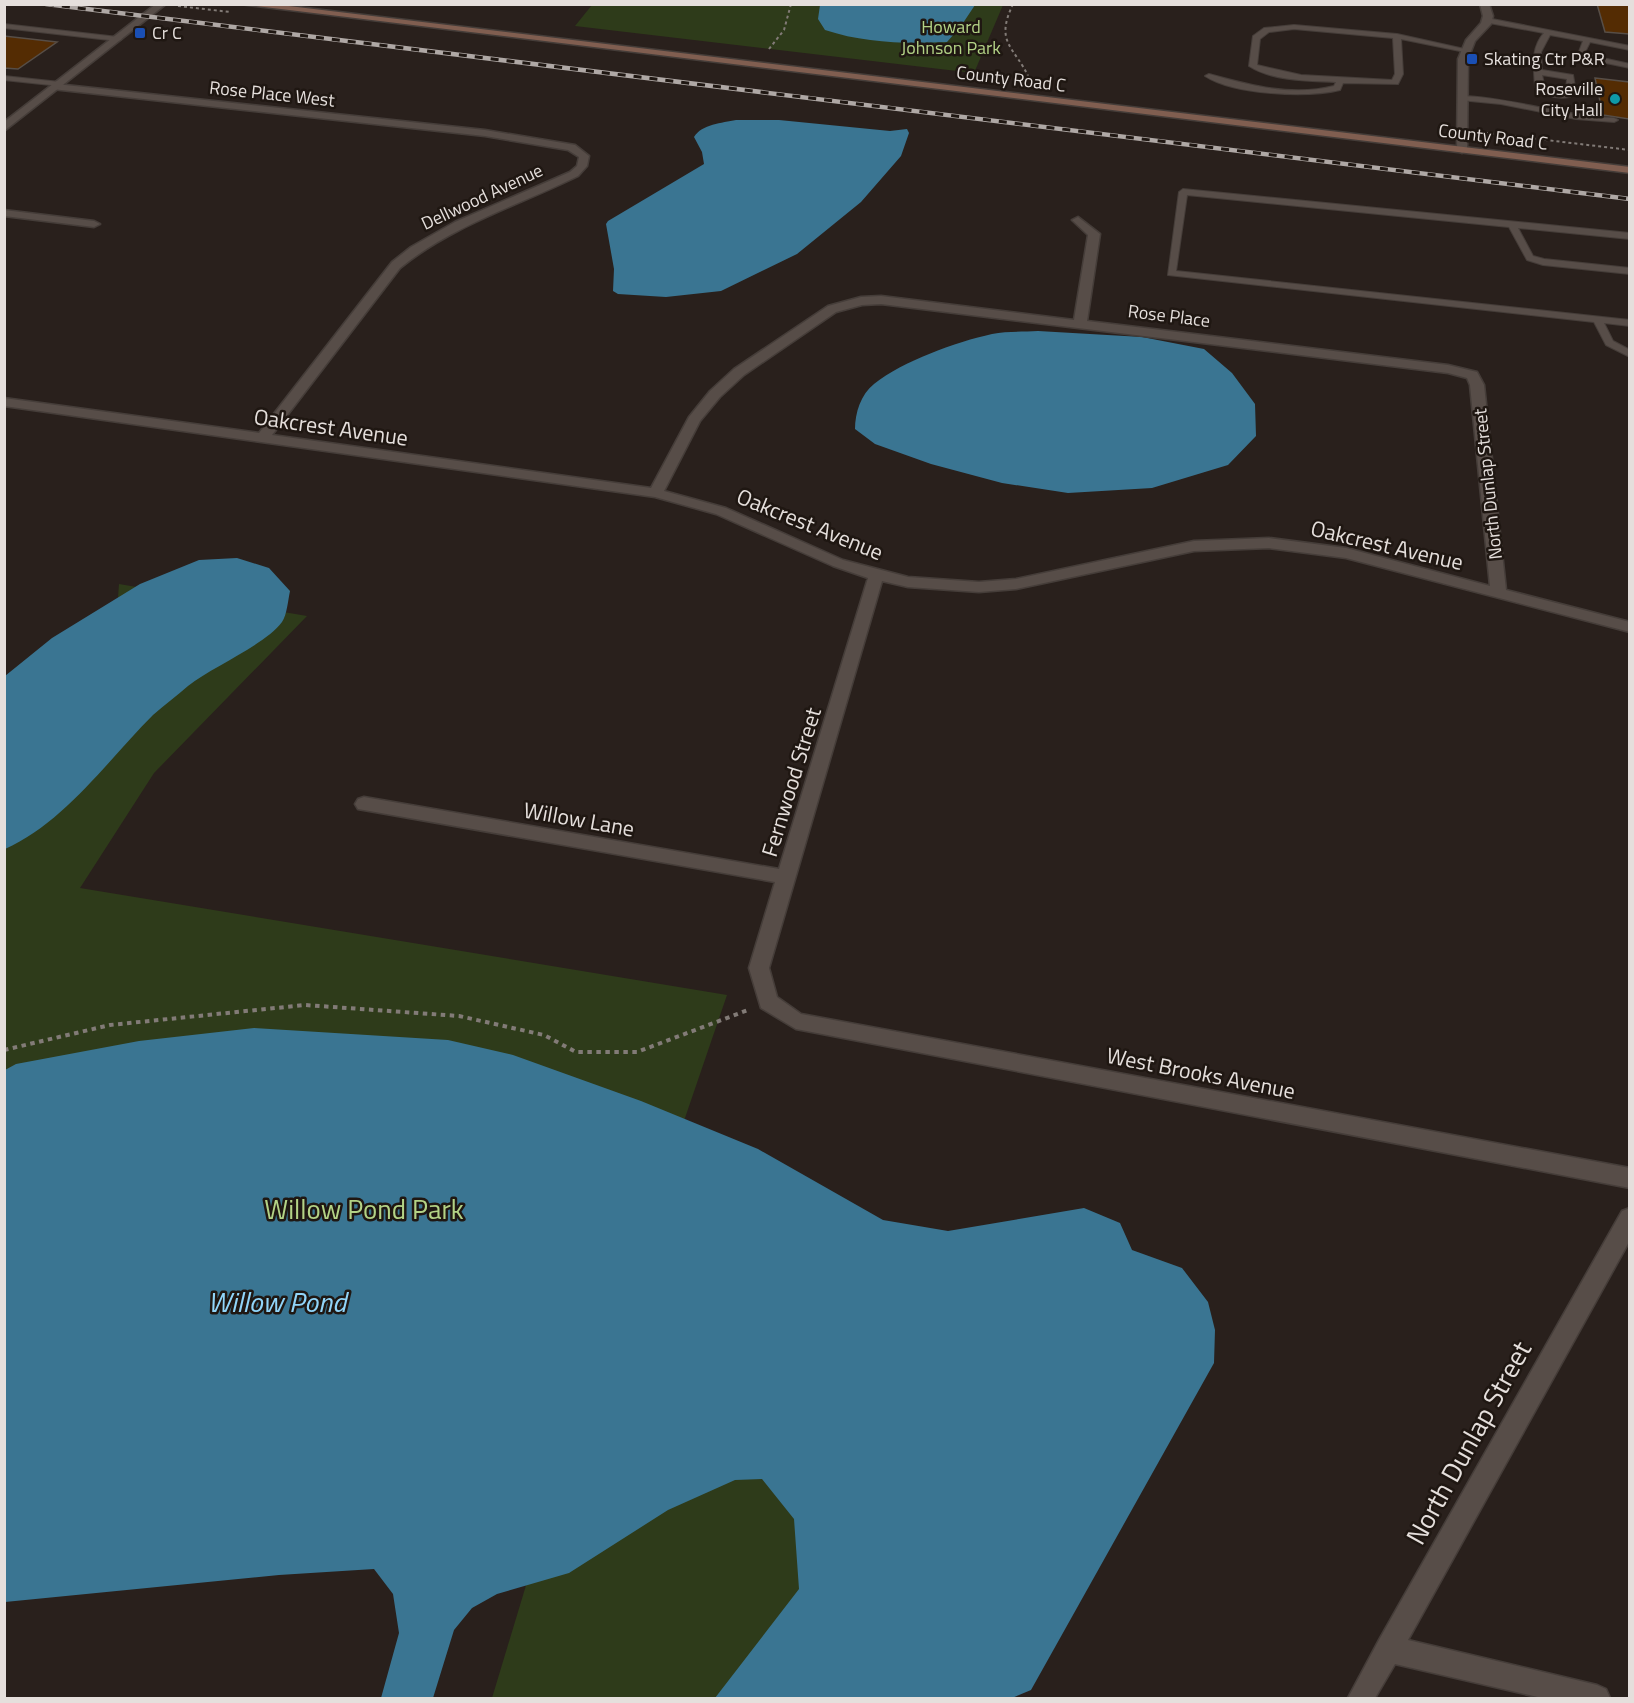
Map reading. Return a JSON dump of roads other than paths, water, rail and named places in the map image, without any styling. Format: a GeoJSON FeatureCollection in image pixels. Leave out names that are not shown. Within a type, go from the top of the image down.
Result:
{"type":"FeatureCollection","features":[{"type":"Feature","properties":{"kind":"main road","name":"County Road C"},"geometry":{"type":"LineString","coordinates":[[244,4],[1463,145],[1629,160]]}},
{"type":"Feature","properties":{"kind":"main road","name":"County Road C"},"geometry":{"type":"LineString","coordinates":[[315,4],[1463,145],[1629,170]]}},
{"type":"Feature","properties":{"kind":"street"},"geometry":{"type":"LineString","coordinates":[[6,125],[162,4]]}},
{"type":"Feature","properties":{"kind":"street"},"geometry":{"type":"LineString","coordinates":[[1463,145],[1463,59],[1465,50],[1487,20],[1484,4]]}},
{"type":"Feature","properties":{"kind":"street","name":"Rose Place West"},"geometry":{"type":"LineString","coordinates":[[58,85],[485,134]]}},
{"type":"Feature","properties":{"kind":"street","name":"Dellwood Avenue"},"geometry":{"type":"LineString","coordinates":[[262,439],[396,265],[416,247],[570,176],[581,169],[585,162],[579,151],[571,147],[485,134]]}},
{"type":"Feature","properties":{"kind":"street"},"geometry":{"type":"LineString","coordinates":[[4,213],[94,224]]}},
{"type":"Feature","properties":{"kind":"street"},"geometry":{"type":"LineString","coordinates":[[1078,220],[1094,234],[1080,323]]}},
{"type":"Feature","properties":{"kind":"street","name":"Rose Place"},"geometry":{"type":"LineString","coordinates":[[656,493],[694,420],[715,394],[731,379],[768,350],[832,309],[861,301],[881,300],[1080,323],[1448,369],[1472,375]]}},
{"type":"Feature","properties":{"kind":"street","name":"North Dunlap Street"},"geometry":{"type":"LineString","coordinates":[[1472,375],[1477,385],[1499,594]]}},
{"type":"Feature","properties":{"kind":"street","name":"Oakcrest Avenue"},"geometry":{"type":"LineString","coordinates":[[4,402],[656,493],[722,511],[830,560],[876,575],[944,586],[1016,584],[1194,546],[1269,543],[1346,553],[1629,627]]}},
{"type":"Feature","properties":{"kind":"street","name":"Fernwood Street"},"geometry":{"type":"LineString","coordinates":[[768,1002],[759,968],[876,575]]}},
{"type":"Feature","properties":{"kind":"street","name":"Willow Lane"},"geometry":{"type":"LineString","coordinates":[[364,804],[786,877]]}},
{"type":"Feature","properties":{"kind":"street","name":"West Brooks Avenue"},"geometry":{"type":"LineString","coordinates":[[768,1002],[796,1021],[1629,1178]]}},
{"type":"Feature","properties":{"kind":"street","name":"North Dunlap Street"},"geometry":{"type":"LineString","coordinates":[[1361,1698],[1629,1218]]}},
{"type":"Feature","properties":{"kind":"street"},"geometry":{"type":"LineString","coordinates":[[1388,1649],[1597,1698]]}},
{"type":"Feature","properties":{"kind":"lane"},"geometry":{"type":"LineString","coordinates":[[1487,20],[1629,48]]}},
{"type":"Feature","properties":{"kind":"lane"},"geometry":{"type":"LineString","coordinates":[[4,26],[118,39]]}},
{"type":"Feature","properties":{"kind":"lane"},"geometry":{"type":"LineString","coordinates":[[1397,36],[1400,74],[1395,82],[1262,71],[1253,66],[1256,38],[1265,30],[1281,27],[1397,36],[1465,50]]}},
{"type":"Feature","properties":{"kind":"lane"},"geometry":{"type":"LineString","coordinates":[[1539,72],[1570,77],[1571,92],[1567,95],[1544,93],[1539,87],[1536,52],[1548,33]]}},
{"type":"Feature","properties":{"kind":"lane"},"geometry":{"type":"LineString","coordinates":[[1587,40],[1580,55],[1629,66]]}},
{"type":"Feature","properties":{"kind":"lane"},"geometry":{"type":"LineString","coordinates":[[1209,76],[1237,86],[1304,93],[1328,92],[1337,88],[1341,79]]}},
{"type":"Feature","properties":{"kind":"lane"},"geometry":{"type":"LineString","coordinates":[[4,78],[58,85]]}},
{"type":"Feature","properties":{"kind":"lane"},"geometry":{"type":"LineString","coordinates":[[1463,98],[1512,102],[1576,118],[1614,120]]}},
{"type":"Feature","properties":{"kind":"lane"},"geometry":{"type":"LineString","coordinates":[[1629,236],[1183,192],[1171,273],[1629,323]]}},
{"type":"Feature","properties":{"kind":"lane"},"geometry":{"type":"LineString","coordinates":[[1512,225],[1530,258],[1543,262],[1629,271]]}},
{"type":"Feature","properties":{"kind":"lane"},"geometry":{"type":"LineString","coordinates":[[1597,320],[1609,343],[1629,354]]}},
{"type":"Feature","properties":{"kind":"water"},"geometry":{"type":"Polygon","coordinates":[[[820,4],[975,5],[947,42],[916,43],[855,38],[825,30],[818,19],[820,4]]]}},
{"type":"Feature","properties":{"kind":"water"},"geometry":{"type":"Polygon","coordinates":[[[736,120],[779,120],[890,131],[907,129],[909,133],[901,156],[861,202],[797,254],[721,291],[666,297],[618,294],[613,291],[614,269],[606,224],[608,221],[704,164],[702,152],[694,137],[702,129],[736,120]]]}},
{"type":"Feature","properties":{"kind":"water"},"geometry":{"type":"Polygon","coordinates":[[[1038,331],[1142,337],[1204,349],[1232,373],[1255,404],[1256,436],[1228,465],[1152,488],[1068,493],[1002,483],[931,464],[875,444],[855,429],[862,398],[869,388],[900,368],[946,347],[992,334],[1038,331]]]}},
{"type":"Feature","properties":{"kind":"water"},"geometry":{"type":"Polygon","coordinates":[[[237,558],[269,568],[290,591],[282,622],[264,639],[188,686],[153,715],[66,807],[26,838],[5,849],[5,676],[52,638],[140,584],[199,560],[237,558]]]}},
{"type":"Feature","properties":{"kind":"water","name":"Willow Pond"},"geometry":{"type":"Polygon","coordinates":[[[254,1028],[448,1040],[513,1055],[641,1101],[758,1149],[883,1220],[948,1231],[1084,1208],[1120,1223],[1132,1250],[1182,1268],[1208,1302],[1215,1330],[1214,1363],[1031,1690],[1012,1698],[715,1698],[799,1589],[794,1519],[762,1479],[735,1480],[668,1510],[569,1573],[497,1594],[472,1608],[454,1630],[433,1698],[381,1698],[399,1633],[393,1594],[374,1569],[279,1575],[5,1602],[5,1070],[16,1064],[139,1041],[254,1028]]]}},
{"type":"Feature","properties":{"kind":"railway"},"geometry":{"type":"LineString","coordinates":[[46,4],[1630,199]]}},
{"type":"Feature","properties":{"kind":"place","name":"Cr C"},"geometry":{"type":"Point","coordinates":[140,33]}},
{"type":"Feature","properties":{"kind":"place","name":"Skating Ctr P&R"},"geometry":{"type":"Point","coordinates":[1472,59]}},
{"type":"Feature","properties":{"kind":"place","name":"Roseville City Hall"},"geometry":{"type":"Point","coordinates":[1615,99]}},
{"type":"Feature","properties":{"kind":"park label","name":"Howard Johnson Park"},"geometry":{"type":"Point","coordinates":[951,37]}},
{"type":"Feature","properties":{"kind":"park label","name":"Willow Pond Park"},"geometry":{"type":"Point","coordinates":[364,1210]}}]}
